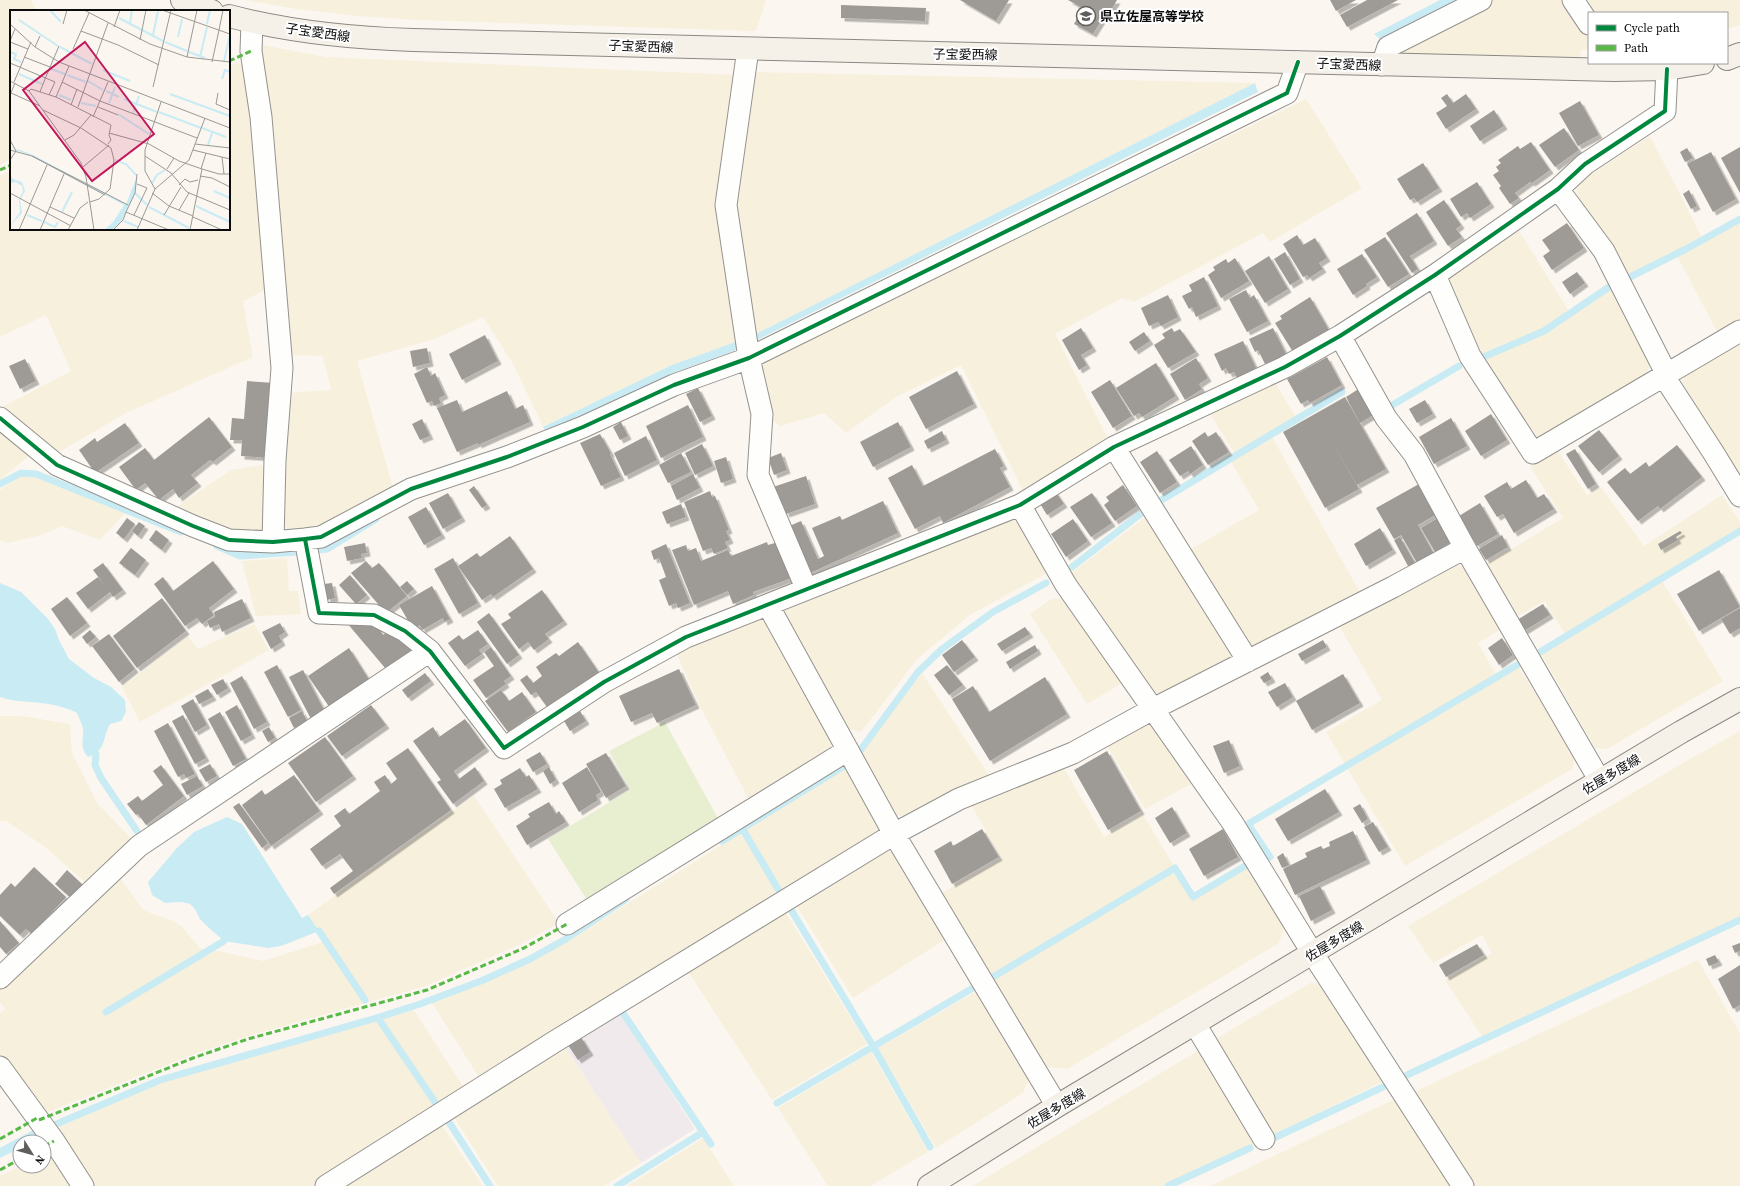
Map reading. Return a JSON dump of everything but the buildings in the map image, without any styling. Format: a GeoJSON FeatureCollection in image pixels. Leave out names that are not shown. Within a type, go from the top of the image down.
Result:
{"type":"FeatureCollection","features":[{"type":"Feature","properties":{"kind":"main road"},"geometry":{"type":"LineString","coordinates":[[182,0],[209,10]]}},
{"type":"Feature","properties":{"kind":"main road","name":"子宝愛西線"},"geometry":{"type":"LineString","coordinates":[[230,16],[316,34],[369,39],[1382,65],[1613,67],[1667,69],[1696,64]]}},
{"type":"Feature","properties":{"kind":"main road"},"geometry":{"type":"LineString","coordinates":[[1728,59],[1740,54]]}},
{"type":"Feature","properties":{"kind":"main road","name":"佐屋多度線"},"geometry":{"type":"LineString","coordinates":[[929,1186],[1057,1106],[1313,954],[1681,732],[1740,699]]}},
{"type":"Feature","properties":{"kind":"street"},"geometry":{"type":"LineString","coordinates":[[1382,65],[1388,47],[1481,0]]}},
{"type":"Feature","properties":{"kind":"street"},"geometry":{"type":"LineString","coordinates":[[1573,0],[1588,22]]}},
{"type":"Feature","properties":{"kind":"street"},"geometry":{"type":"LineString","coordinates":[[252,22],[251,51],[261,116],[282,368],[275,460],[273,542]]}},
{"type":"Feature","properties":{"kind":"street"},"geometry":{"type":"LineString","coordinates":[[748,49],[726,205],[747,347],[762,414],[758,475],[806,588]]}},
{"type":"Feature","properties":{"kind":"street"},"geometry":{"type":"LineString","coordinates":[[0,418],[57,465],[193,526],[229,540],[273,542],[321,537],[411,488],[514,454],[583,427],[674,385],[747,347],[1287,92],[1298,62]]}},
{"type":"Feature","properties":{"kind":"street"},"geometry":{"type":"LineString","coordinates":[[305,539],[319,614],[374,615],[405,631],[430,651],[504,748],[604,682],[686,637],[719,622],[768,605],[806,588],[1020,505],[1114,447],[1285,367],[1340,336],[1435,275],[1558,189],[1585,164],[1665,111],[1667,69]]}},
{"type":"Feature","properties":{"kind":"street"},"geometry":{"type":"LineString","coordinates":[[1558,189],[1604,251],[1664,374],[1740,496]]}},
{"type":"Feature","properties":{"kind":"street"},"geometry":{"type":"LineString","coordinates":[[1435,275],[1470,356],[1532,453],[1664,374],[1740,331]]}},
{"type":"Feature","properties":{"kind":"street"},"geometry":{"type":"LineString","coordinates":[[1340,336],[1386,418],[1414,454],[1465,548],[1600,781]]}},
{"type":"Feature","properties":{"kind":"street"},"geometry":{"type":"LineString","coordinates":[[1114,447],[1248,661]]}},
{"type":"Feature","properties":{"kind":"street"},"geometry":{"type":"LineString","coordinates":[[1020,505],[1066,585],[1232,822],[1313,954],[1463,1186]]}},
{"type":"Feature","properties":{"kind":"street"},"geometry":{"type":"LineString","coordinates":[[326,1186],[554,1042],[894,834],[959,798],[1073,753],[1153,709],[1393,587],[1465,548]]}},
{"type":"Feature","properties":{"kind":"street"},"geometry":{"type":"LineString","coordinates":[[768,605],[894,834],[1057,1106]]}},
{"type":"Feature","properties":{"kind":"street"},"geometry":{"type":"LineString","coordinates":[[0,978],[139,846],[430,651]]}},
{"type":"Feature","properties":{"kind":"street"},"geometry":{"type":"LineString","coordinates":[[567,924],[848,750]]}},
{"type":"Feature","properties":{"kind":"street"},"geometry":{"type":"LineString","coordinates":[[1195,1024],[1264,1139]]}},
{"type":"Feature","properties":{"kind":"street"},"geometry":{"type":"LineString","coordinates":[[0,1067],[46,1129],[83,1186]]}},
{"type":"Feature","properties":{"kind":"shaded area"},"geometry":{"type":"Polygon","coordinates":[[[0,0],[31,0],[36,10],[10,10],[10,160],[0,165],[0,0]]]}},
{"type":"Feature","properties":{"kind":"shaded area"},"geometry":{"type":"Polygon","coordinates":[[[245,0],[766,0],[756,31],[418,20],[357,16],[296,9],[245,0]]]}},
{"type":"Feature","properties":{"kind":"shaded area"},"geometry":{"type":"Polygon","coordinates":[[[1494,0],[1565,0],[1588,37],[1588,49],[1581,50],[1580,58],[1400,53],[1402,46],[1494,0]]]}},
{"type":"Feature","properties":{"kind":"shaded area"},"geometry":{"type":"Polygon","coordinates":[[[1580,0],[1740,0],[1740,25],[1728,29],[1728,12],[1588,12],[1580,0]]]}},
{"type":"Feature","properties":{"kind":"shaded area"},"geometry":{"type":"Polygon","coordinates":[[[257,44],[326,57],[739,75],[721,206],[741,340],[672,365],[543,427],[513,364],[483,317],[435,339],[357,361],[393,488],[312,531],[278,528],[285,393],[331,390],[323,356],[285,355],[257,44]]]}},
{"type":"Feature","properties":{"kind":"shaded area"},"geometry":{"type":"Polygon","coordinates":[[[237,62],[248,70],[271,287],[243,301],[253,357],[126,413],[54,455],[0,408],[71,371],[46,315],[0,337],[0,175],[10,170],[10,230],[230,230],[230,66],[237,62]]]}},
{"type":"Feature","properties":{"kind":"shaded area"},"geometry":{"type":"Polygon","coordinates":[[[752,72],[1255,83],[752,336],[732,206],[752,72]]]}},
{"type":"Feature","properties":{"kind":"shaded area"},"geometry":{"type":"Polygon","coordinates":[[[1306,99],[1362,188],[1270,242],[1263,233],[1134,302],[1122,298],[1055,334],[1108,439],[1023,491],[961,365],[896,397],[846,433],[824,413],[780,426],[768,417],[757,369],[764,361],[1306,99]]]}},
{"type":"Feature","properties":{"kind":"shaded area"},"geometry":{"type":"Polygon","coordinates":[[[1650,136],[1703,239],[1740,219],[1740,323],[1719,335],[1676,254],[1628,278],[1609,244],[1577,195],[1576,184],[1650,136]]]}},
{"type":"Feature","properties":{"kind":"shaded area"},"geometry":{"type":"Polygon","coordinates":[[[1518,229],[1570,313],[1612,285],[1650,361],[1647,376],[1541,441],[1529,437],[1479,354],[1448,282],[1450,272],[1518,229]]]}},
{"type":"Feature","properties":{"kind":"shaded area"},"geometry":{"type":"Polygon","coordinates":[[[1740,339],[1740,476],[1682,382],[1688,368],[1740,339]]]}},
{"type":"Feature","properties":{"kind":"shaded area"},"geometry":{"type":"Polygon","coordinates":[[[1274,381],[1297,419],[1271,435],[1361,594],[1250,651],[1186,552],[1259,510],[1230,460],[1236,456],[1209,412],[1274,381]]]}},
{"type":"Feature","properties":{"kind":"shaded area"},"geometry":{"type":"Polygon","coordinates":[[[0,426],[31,454],[0,480],[0,426]]]}},
{"type":"Feature","properties":{"kind":"shaded area"},"geometry":{"type":"Polygon","coordinates":[[[1557,450],[1587,495],[1601,487],[1644,546],[1722,495],[1740,522],[1740,531],[1661,579],[1723,681],[1607,749],[1595,748],[1540,652],[1566,636],[1545,601],[1515,617],[1485,565],[1563,518],[1530,466],[1557,450]]]}},
{"type":"Feature","properties":{"kind":"shaded area"},"geometry":{"type":"Polygon","coordinates":[[[269,464],[266,528],[262,537],[233,536],[172,510],[231,470],[269,464]]]}},
{"type":"Feature","properties":{"kind":"shaded area"},"geometry":{"type":"Polygon","coordinates":[[[21,476],[35,477],[125,513],[100,540],[62,526],[42,535],[7,543],[0,540],[0,490],[21,476]]]}},
{"type":"Feature","properties":{"kind":"shaded area"},"geometry":{"type":"Polygon","coordinates":[[[1148,515],[1240,655],[1165,695],[1151,691],[1070,574],[1148,515]]]}},
{"type":"Feature","properties":{"kind":"shaded area"},"geometry":{"type":"Polygon","coordinates":[[[1011,519],[1021,526],[1049,572],[970,615],[917,659],[861,732],[844,728],[780,613],[785,603],[1011,519]]]}},
{"type":"Feature","properties":{"kind":"shaded area"},"geometry":{"type":"Polygon","coordinates":[[[287,558],[289,591],[298,591],[301,614],[256,616],[242,561],[287,558]]]}},
{"type":"Feature","properties":{"kind":"shaded area"},"geometry":{"type":"Polygon","coordinates":[[[1455,564],[1465,568],[1501,629],[1478,643],[1497,676],[1517,665],[1576,756],[1572,769],[1405,866],[1326,732],[1382,700],[1338,624],[1455,564]]]}},
{"type":"Feature","properties":{"kind":"shaded area"},"geometry":{"type":"Polygon","coordinates":[[[1062,598],[1072,605],[1124,682],[1087,704],[1030,614],[1051,599],[1062,598]]]}},
{"type":"Feature","properties":{"kind":"shaded area"},"geometry":{"type":"Polygon","coordinates":[[[760,618],[769,625],[836,745],[833,753],[751,804],[701,708],[675,650],[760,618]]]}},
{"type":"Feature","properties":{"kind":"shaded area"},"geometry":{"type":"Polygon","coordinates":[[[254,624],[269,650],[140,722],[122,687],[188,636],[198,649],[254,624]]]}},
{"type":"Feature","properties":{"kind":"shaded area"},"geometry":{"type":"Polygon","coordinates":[[[922,673],[989,775],[902,816],[893,815],[859,755],[922,673]]]}},
{"type":"Feature","properties":{"kind":"shaded area"},"geometry":{"type":"Polygon","coordinates":[[[0,716],[22,716],[70,724],[72,753],[97,803],[131,838],[87,884],[45,847],[6,821],[0,821],[0,716]]]}},
{"type":"Feature","properties":{"kind":"shaded area"},"geometry":{"type":"Polygon","coordinates":[[[1143,723],[1155,727],[1191,784],[1145,809],[1106,744],[1143,723]]]}},
{"type":"Feature","properties":{"kind":"shaded area"},"geometry":{"type":"Polygon","coordinates":[[[1740,731],[1740,917],[1483,1038],[1445,980],[1492,953],[1482,935],[1433,963],[1408,926],[1683,763],[1740,731]]]}},
{"type":"Feature","properties":{"kind":"shaded area"},"geometry":{"type":"Polygon","coordinates":[[[1062,765],[1104,837],[1143,815],[1193,897],[1245,866],[1284,928],[1279,943],[1067,1069],[1044,1067],[940,894],[1002,859],[970,803],[1062,765]]]}},
{"type":"Feature","properties":{"kind":"shaded area"},"geometry":{"type":"Polygon","coordinates":[[[846,767],[880,825],[877,838],[482,1082],[432,1003],[483,984],[532,961],[565,943],[846,767]]]}},
{"type":"Feature","properties":{"kind":"shaded area"},"geometry":{"type":"Polygon","coordinates":[[[474,796],[559,923],[521,944],[426,986],[248,1036],[192,1055],[45,1113],[0,1057],[0,1013],[5,1009],[0,1002],[0,988],[119,876],[142,908],[150,913],[174,921],[182,927],[201,949],[218,951],[263,961],[326,941],[308,915],[474,796]]]}},
{"type":"Feature","properties":{"kind":"shaded area"},"geometry":{"type":"Polygon","coordinates":[[[884,847],[896,854],[946,939],[853,998],[794,901],[884,847]]]}},
{"type":"Feature","properties":{"kind":"shaded area"},"geometry":{"type":"Polygon","coordinates":[[[783,908],[867,1044],[772,1100],[685,967],[783,908]]]}},
{"type":"Feature","properties":{"kind":"shaded area"},"geometry":{"type":"Polygon","coordinates":[[[1698,960],[1740,1033],[1740,1186],[1475,1186],[1414,1092],[1698,960]]]}},
{"type":"Feature","properties":{"kind":"shaded area"},"geometry":{"type":"Polygon","coordinates":[[[1310,983],[1321,984],[1384,1081],[1269,1137],[1214,1047],[1219,1037],[1310,983]]]}},
{"type":"Feature","properties":{"kind":"shaded area"},"geometry":{"type":"Polygon","coordinates":[[[977,991],[1029,1079],[1023,1093],[936,1148],[878,1048],[977,991]]]}},
{"type":"Feature","properties":{"kind":"shaded area"},"geometry":{"type":"Polygon","coordinates":[[[617,1008],[695,1129],[641,1163],[563,1044],[617,1008]]]}},
{"type":"Feature","properties":{"kind":"shaded area"},"geometry":{"type":"Polygon","coordinates":[[[414,1010],[466,1091],[317,1186],[88,1186],[53,1130],[161,1082],[414,1010]]]}},
{"type":"Feature","properties":{"kind":"shaded area"},"geometry":{"type":"Polygon","coordinates":[[[563,1044],[641,1163],[604,1186],[498,1186],[451,1113],[563,1044]]]}},
{"type":"Feature","properties":{"kind":"shaded area"},"geometry":{"type":"Polygon","coordinates":[[[1201,1049],[1261,1141],[1162,1186],[972,1186],[1201,1049]]]}},
{"type":"Feature","properties":{"kind":"shaded area"},"geometry":{"type":"Polygon","coordinates":[[[871,1052],[928,1152],[870,1186],[828,1186],[778,1108],[871,1052]]]}},
{"type":"Feature","properties":{"kind":"shaded area"},"geometry":{"type":"Polygon","coordinates":[[[1395,1099],[1452,1186],[1210,1186],[1395,1099]]]}},
{"type":"Feature","properties":{"kind":"shaded area"},"geometry":{"type":"Polygon","coordinates":[[[439,1121],[483,1186],[336,1186],[439,1121]]]}},
{"type":"Feature","properties":{"kind":"shaded area"},"geometry":{"type":"Polygon","coordinates":[[[703,1138],[734,1186],[627,1186],[703,1138]]]}},
{"type":"Feature","properties":{"kind":"shaded area"},"geometry":{"type":"Polygon","coordinates":[[[52,1154],[57,1155],[77,1186],[0,1186],[0,1176],[12,1170],[12,1174],[52,1174],[52,1154]]]}},
{"type":"Feature","properties":{"kind":"green space"},"geometry":{"type":"Polygon","coordinates":[[[665,722],[720,822],[589,903],[548,839],[630,790],[609,751],[665,722]]]}},
{"type":"Feature","properties":{"kind":"water"},"geometry":{"type":"Polygon","coordinates":[[[1440,0],[1460,0],[1382,41],[1374,34],[1440,0]]]}},
{"type":"Feature","properties":{"kind":"water"},"geometry":{"type":"Polygon","coordinates":[[[1255,83],[1258,92],[739,349],[673,373],[547,433],[543,427],[672,365],[752,336],[1255,83]]]}},
{"type":"Feature","properties":{"kind":"water"},"geometry":{"type":"Polygon","coordinates":[[[0,583],[21,592],[48,619],[55,629],[69,659],[94,678],[111,687],[125,700],[126,712],[121,721],[110,724],[101,747],[94,754],[88,757],[85,753],[82,743],[83,729],[77,713],[55,705],[11,700],[0,697],[0,583]]]}},
{"type":"Feature","properties":{"kind":"water"},"geometry":{"type":"Polygon","coordinates":[[[227,817],[242,824],[302,918],[308,915],[319,931],[281,946],[268,948],[224,941],[200,919],[195,909],[190,904],[182,902],[165,903],[152,895],[148,882],[177,848],[194,832],[227,817]]]}},
{"type":"Feature","properties":{"kind":"water"},"geometry":{"type":"Polygon","coordinates":[[[37,1128],[42,1134],[26,1134],[37,1128]]]}},
{"type":"Feature","properties":{"kind":"water"},"geometry":{"type":"Polygon","coordinates":[[[12,1142],[12,1152],[0,1158],[0,1148],[12,1142]]]}},
{"type":"Feature","properties":{"kind":"waterway"},"geometry":{"type":"LineString","coordinates":[[1628,278],[1686,249],[1740,219]]}},
{"type":"Feature","properties":{"kind":"waterway"},"geometry":{"type":"LineString","coordinates":[[1481,358],[1544,331],[1612,285]]}},
{"type":"Feature","properties":{"kind":"waterway"},"geometry":{"type":"LineString","coordinates":[[1389,407],[1459,366]]}},
{"type":"Feature","properties":{"kind":"waterway"},"geometry":{"type":"LineString","coordinates":[[1160,501],[1342,392]]}},
{"type":"Feature","properties":{"kind":"waterway"},"geometry":{"type":"LineString","coordinates":[[0,484],[21,473],[36,474],[181,532]]}},
{"type":"Feature","properties":{"kind":"waterway"},"geometry":{"type":"LineString","coordinates":[[1072,567],[1143,512]]}},
{"type":"Feature","properties":{"kind":"waterway"},"geometry":{"type":"LineString","coordinates":[[316,550],[327,549],[376,519]]}},
{"type":"Feature","properties":{"kind":"waterway"},"geometry":{"type":"LineString","coordinates":[[1540,652],[1740,531]]}},
{"type":"Feature","properties":{"kind":"waterway"},"geometry":{"type":"LineString","coordinates":[[217,546],[240,556],[297,552]]}},
{"type":"Feature","properties":{"kind":"waterway"},"geometry":{"type":"LineString","coordinates":[[859,752],[918,672],[942,649],[993,612],[1046,583]]}},
{"type":"Feature","properties":{"kind":"waterway"},"geometry":{"type":"LineString","coordinates":[[1270,857],[1248,824],[1517,665]]}},
{"type":"Feature","properties":{"kind":"waterway"},"geometry":{"type":"LineString","coordinates":[[96,754],[95,765],[101,778],[137,831]]}},
{"type":"Feature","properties":{"kind":"waterway"},"geometry":{"type":"LineString","coordinates":[[722,841],[844,766]]}},
{"type":"Feature","properties":{"kind":"waterway"},"geometry":{"type":"LineString","coordinates":[[742,828],[778,889]]}},
{"type":"Feature","properties":{"kind":"waterway"},"geometry":{"type":"LineString","coordinates":[[993,977],[1175,868],[1193,897],[1245,866]]}},
{"type":"Feature","properties":{"kind":"waterway"},"geometry":{"type":"LineString","coordinates":[[47,1128],[160,1080],[373,1019],[420,1004],[481,981],[530,959],[564,940],[626,899]]}},
{"type":"Feature","properties":{"kind":"waterway"},"geometry":{"type":"LineString","coordinates":[[790,908],[873,1046],[930,1147]]}},
{"type":"Feature","properties":{"kind":"waterway"},"geometry":{"type":"LineString","coordinates":[[1407,1075],[1740,920]]}},
{"type":"Feature","properties":{"kind":"waterway"},"geometry":{"type":"LineString","coordinates":[[319,931],[365,1000]]}},
{"type":"Feature","properties":{"kind":"waterway"},"geometry":{"type":"LineString","coordinates":[[106,1012],[224,941]]}},
{"type":"Feature","properties":{"kind":"waterway"},"geometry":{"type":"LineString","coordinates":[[777,1103],[973,988]]}},
{"type":"Feature","properties":{"kind":"waterway"},"geometry":{"type":"LineString","coordinates":[[621,1010],[711,1144]]}},
{"type":"Feature","properties":{"kind":"waterway"},"geometry":{"type":"LineString","coordinates":[[378,1018],[437,1105]]}},
{"type":"Feature","properties":{"kind":"waterway"},"geometry":{"type":"LineString","coordinates":[[1276,1137],[1383,1087]]}},
{"type":"Feature","properties":{"kind":"waterway"},"geometry":{"type":"LineString","coordinates":[[447,1119],[490,1186]]}},
{"type":"Feature","properties":{"kind":"waterway"},"geometry":{"type":"LineString","coordinates":[[617,1186],[703,1132]]}},
{"type":"Feature","properties":{"kind":"waterway"},"geometry":{"type":"LineString","coordinates":[[1168,1186],[1250,1148]]}},
{"type":"Feature","properties":{"kind":"marked path"},"geometry":{"type":"LineString","coordinates":[[230,61],[251,51]]}},
{"type":"Feature","properties":{"kind":"marked path"},"geometry":{"type":"LineString","coordinates":[[0,170],[10,165]]}},
{"type":"Feature","properties":{"kind":"marked path"},"geometry":{"type":"LineString","coordinates":[[39,1120],[193,1058],[248,1039],[427,990],[524,948],[567,924]]}},
{"type":"Feature","properties":{"kind":"marked path"},"geometry":{"type":"LineString","coordinates":[[0,1139],[37,1118]]}},
{"type":"Feature","properties":{"kind":"marked path"},"geometry":{"type":"LineString","coordinates":[[0,1170],[12,1163]]}},
{"type":"Feature","properties":{"kind":"cycle path"},"geometry":{"type":"LineString","coordinates":[[0,418],[57,465],[193,526],[229,540],[273,542],[321,537],[411,489],[507,457],[583,427],[674,385],[749,358],[1287,93],[1298,62]]}},
{"type":"Feature","properties":{"kind":"cycle path"},"geometry":{"type":"LineString","coordinates":[[305,539],[319,613],[374,615],[405,631],[430,651],[504,748],[604,682],[686,637],[1020,505],[1114,447],[1285,367],[1340,336],[1435,275],[1558,189],[1585,164],[1665,111],[1667,69]]}},
{"type":"Feature","properties":{"kind":"place","name":"県立佐屋高等学校"},"geometry":{"type":"Point","coordinates":[1086,16]}}]}
